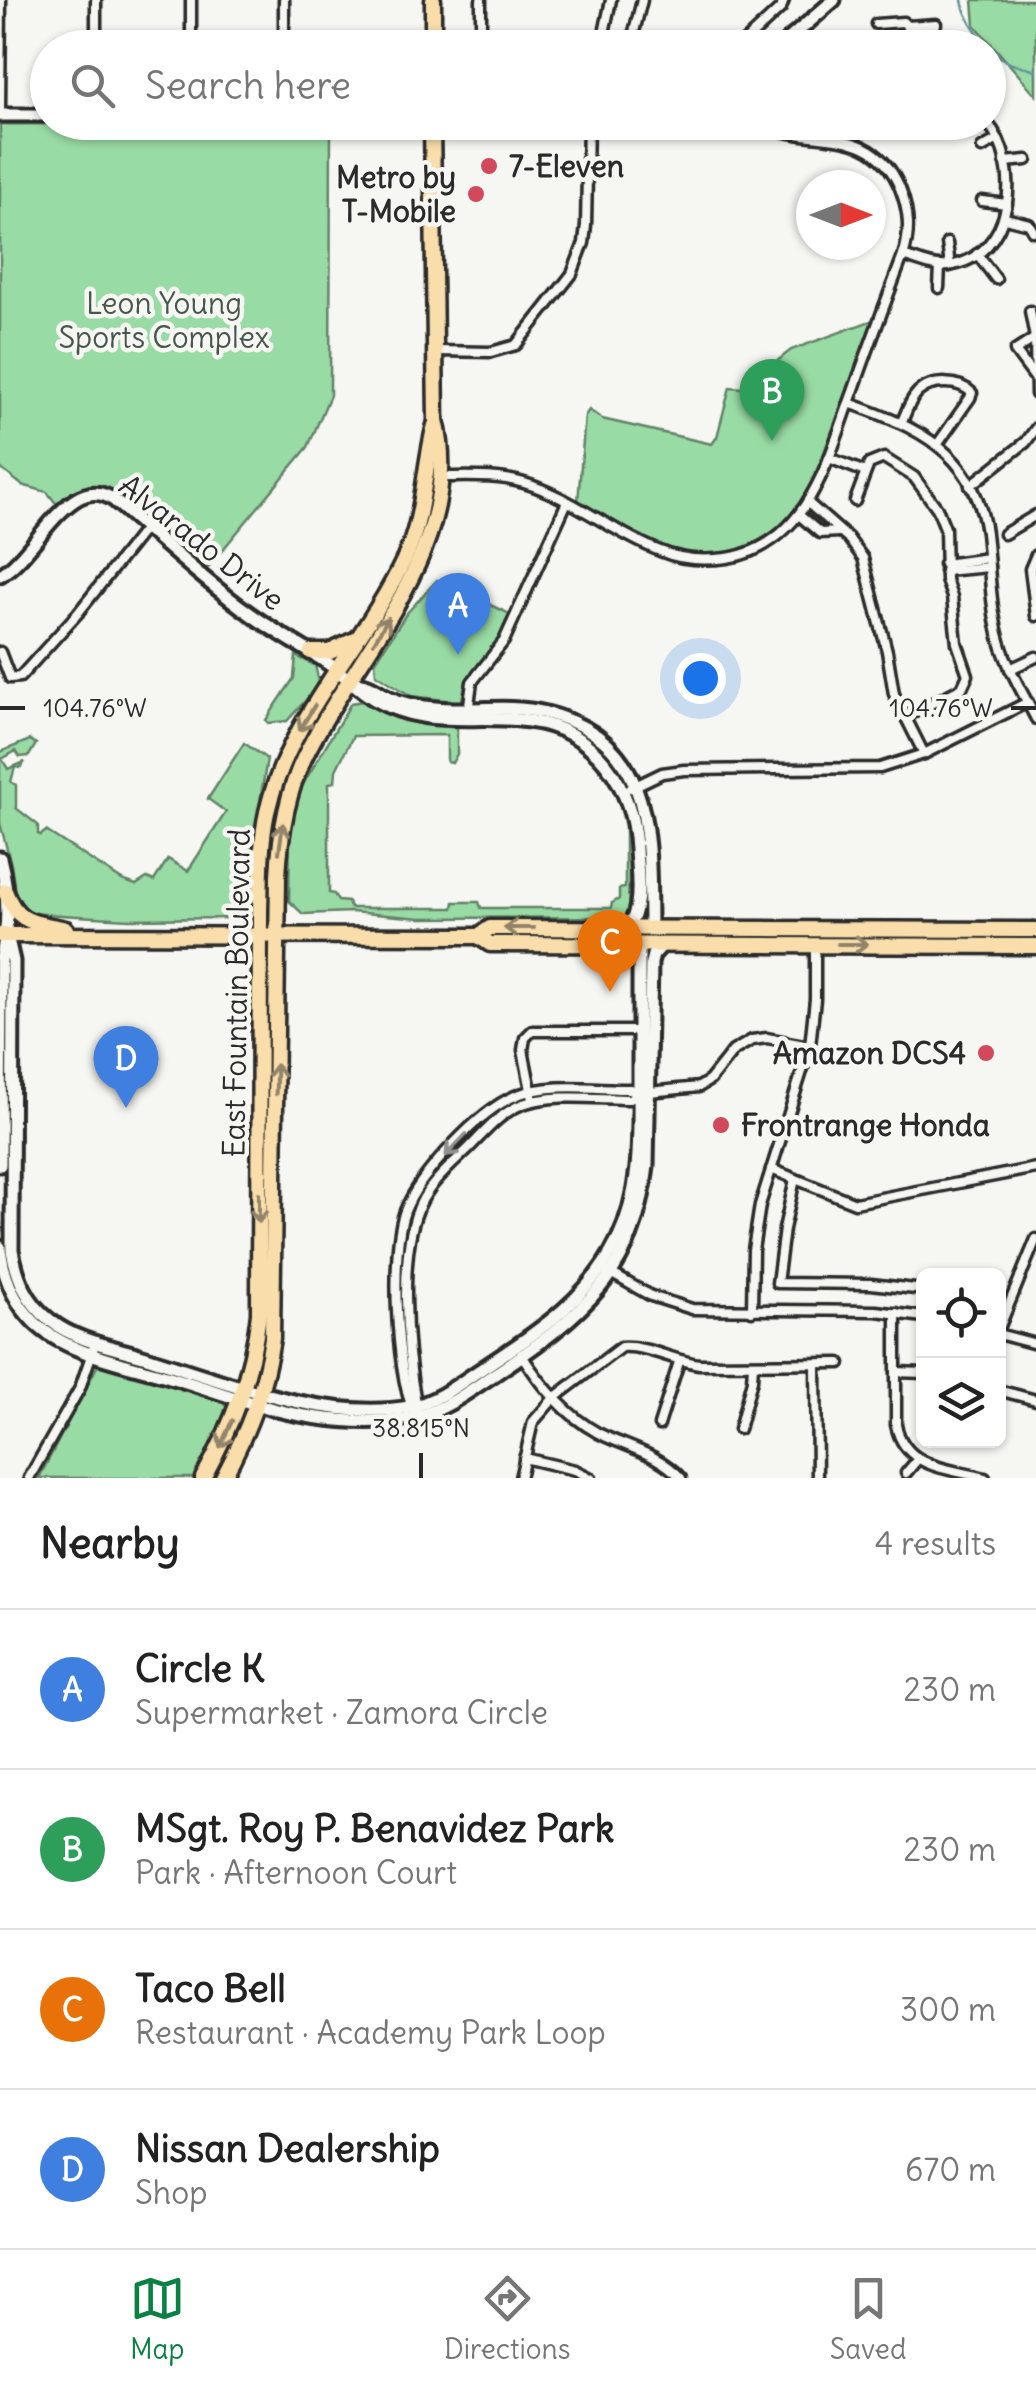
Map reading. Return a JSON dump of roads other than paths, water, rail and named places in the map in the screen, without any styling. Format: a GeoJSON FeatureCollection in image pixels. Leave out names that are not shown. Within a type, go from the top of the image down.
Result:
{"type":"FeatureCollection","features":[{"type":"Feature","properties":{"kind":"highway"},"geometry":{"type":"LineString","coordinates":[[433,30],[434,0]]}},
{"type":"Feature","properties":{"kind":"highway","name":"East Fountain Boulevard"},"geometry":{"type":"LineString","coordinates":[[203,1478],[242,1393],[259,1314],[260,936],[263,832],[272,792],[290,748],[404,561],[425,492],[436,420],[432,140]]}},
{"type":"Feature","properties":{"kind":"highway","name":"East Fountain Boulevard"},"geometry":{"type":"LineString","coordinates":[[223,1478],[259,1398],[273,1320],[279,856],[289,798],[314,739],[354,681],[417,565],[430,531],[440,476],[442,442],[436,420]]}},
{"type":"Feature","properties":{"kind":"highway"},"geometry":{"type":"LineString","coordinates":[[311,652],[330,652],[357,637]]}},
{"type":"Feature","properties":{"kind":"highway"},"geometry":{"type":"LineString","coordinates":[[6,892],[14,911],[23,919],[96,935]]}},
{"type":"Feature","properties":{"kind":"highway"},"geometry":{"type":"LineString","coordinates":[[3,935],[478,936],[490,928],[1036,930]]}},
{"type":"Feature","properties":{"kind":"highway"},"geometry":{"type":"LineString","coordinates":[[539,944],[564,937],[634,937],[650,928]]}},
{"type":"Feature","properties":{"kind":"highway"},"geometry":{"type":"LineString","coordinates":[[639,945],[659,936],[785,936],[796,929]]}},
{"type":"Feature","properties":{"kind":"highway"},"geometry":{"type":"LineString","coordinates":[[478,936],[490,944],[1036,946]]}},
{"type":"Feature","properties":{"kind":"street"},"geometry":{"type":"LineString","coordinates":[[1,0],[0,113],[30,114]]}},
{"type":"Feature","properties":{"kind":"street"},"geometry":{"type":"LineString","coordinates":[[96,0],[96,30]]}},
{"type":"Feature","properties":{"kind":"street"},"geometry":{"type":"LineString","coordinates":[[191,0],[191,30]]}},
{"type":"Feature","properties":{"kind":"street"},"geometry":{"type":"LineString","coordinates":[[284,0],[284,30]]}},
{"type":"Feature","properties":{"kind":"street"},"geometry":{"type":"LineString","coordinates":[[481,0],[482,30]]}},
{"type":"Feature","properties":{"kind":"street"},"geometry":{"type":"LineString","coordinates":[[634,30],[642,0]]}},
{"type":"Feature","properties":{"kind":"street"},"geometry":{"type":"LineString","coordinates":[[757,30],[784,0]]}},
{"type":"Feature","properties":{"kind":"street"},"geometry":{"type":"LineString","coordinates":[[604,30],[608,1]]}},
{"type":"Feature","properties":{"kind":"street"},"geometry":{"type":"LineString","coordinates":[[798,30],[827,2]]}},
{"type":"Feature","properties":{"kind":"street"},"geometry":{"type":"LineString","coordinates":[[876,24],[936,24]]}},
{"type":"Feature","properties":{"kind":"street"},"geometry":{"type":"LineString","coordinates":[[908,26],[908,30]]}},
{"type":"Feature","properties":{"kind":"street"},"geometry":{"type":"LineString","coordinates":[[435,352],[491,352],[516,345],[572,274],[584,244],[588,140]]}},
{"type":"Feature","properties":{"kind":"street"},"geometry":{"type":"LineString","coordinates":[[440,476],[510,479],[567,502],[661,552],[706,560],[752,551],[777,537],[808,503],[829,458],[908,233],[908,215],[897,181],[872,152],[845,140]]}},
{"type":"Feature","properties":{"kind":"street"},"geometry":{"type":"LineString","coordinates":[[982,148],[996,140]]}},
{"type":"Feature","properties":{"kind":"street"},"geometry":{"type":"LineString","coordinates":[[903,256],[945,266],[977,254],[994,238],[1008,204],[1005,162],[998,140]]}},
{"type":"Feature","properties":{"kind":"street"},"geometry":{"type":"LineString","coordinates":[[1005,162],[1027,160]]}},
{"type":"Feature","properties":{"kind":"street"},"geometry":{"type":"LineString","coordinates":[[897,181],[908,176]]}},
{"type":"Feature","properties":{"kind":"street"},"geometry":{"type":"LineString","coordinates":[[982,201],[1008,204]]}},
{"type":"Feature","properties":{"kind":"street"},"geometry":{"type":"LineString","coordinates":[[1005,218],[1029,224],[1033,230]]}},
{"type":"Feature","properties":{"kind":"street"},"geometry":{"type":"LineString","coordinates":[[939,288],[947,243]]}},
{"type":"Feature","properties":{"kind":"street"},"geometry":{"type":"LineString","coordinates":[[977,254],[996,279]]}},
{"type":"Feature","properties":{"kind":"street"},"geometry":{"type":"LineString","coordinates":[[1030,310],[1036,394]]}},
{"type":"Feature","properties":{"kind":"street"},"geometry":{"type":"LineString","coordinates":[[1035,338],[1015,351],[1035,378]]}},
{"type":"Feature","properties":{"kind":"street"},"geometry":{"type":"LineString","coordinates":[[902,422],[910,403],[926,388],[958,383],[966,386],[972,392],[970,398],[937,445]]}},
{"type":"Feature","properties":{"kind":"street"},"geometry":{"type":"LineString","coordinates":[[849,403],[902,422],[937,445],[970,486],[983,514],[999,638],[1036,719]]}},
{"type":"Feature","properties":{"kind":"street"},"geometry":{"type":"LineString","coordinates":[[970,486],[1026,442],[1036,428]]}},
{"type":"Feature","properties":{"kind":"street"},"geometry":{"type":"LineString","coordinates":[[829,458],[865,472]]}},
{"type":"Feature","properties":{"kind":"street"},"geometry":{"type":"LineString","coordinates":[[855,501],[869,464],[884,458],[914,477],[926,490],[944,528],[944,568],[968,676],[962,688],[905,717]]}},
{"type":"Feature","properties":{"kind":"street","name":"Alvarado Drive"},"geometry":{"type":"LineString","coordinates":[[0,575],[14,566],[30,539],[73,500],[87,492],[110,496],[231,600],[354,681],[410,704],[468,715],[528,710],[566,719],[607,746],[630,788]]}},
{"type":"Feature","properties":{"kind":"street"},"geometry":{"type":"LineString","coordinates":[[468,715],[472,682],[504,641],[567,502]]}},
{"type":"Feature","properties":{"kind":"street"},"geometry":{"type":"LineString","coordinates":[[808,503],[856,546],[863,558],[890,678],[924,754]]}},
{"type":"Feature","properties":{"kind":"street"},"geometry":{"type":"LineString","coordinates":[[798,515],[820,533],[839,532]]}},
{"type":"Feature","properties":{"kind":"street"},"geometry":{"type":"LineString","coordinates":[[1004,534],[1036,515]]}},
{"type":"Feature","properties":{"kind":"street"},"geometry":{"type":"LineString","coordinates":[[0,652],[10,678],[20,677],[146,528]]}},
{"type":"Feature","properties":{"kind":"street"},"geometry":{"type":"LineString","coordinates":[[1036,555],[1030,569],[1036,616]]}},
{"type":"Feature","properties":{"kind":"street"},"geometry":{"type":"LineString","coordinates":[[944,568],[988,562]]}},
{"type":"Feature","properties":{"kind":"street"},"geometry":{"type":"LineString","coordinates":[[1010,668],[1036,656]]}},
{"type":"Feature","properties":{"kind":"street"},"geometry":{"type":"LineString","coordinates":[[630,788],[662,773],[684,770],[867,770],[924,754],[1028,702]]}},
{"type":"Feature","properties":{"kind":"street"},"geometry":{"type":"LineString","coordinates":[[630,788],[649,831],[650,928]]}},
{"type":"Feature","properties":{"kind":"street"},"geometry":{"type":"LineString","coordinates":[[626,929],[637,910],[630,788]]}},
{"type":"Feature","properties":{"kind":"street"},"geometry":{"type":"LineString","coordinates":[[0,858],[6,892],[1,960],[5,1157],[12,1250],[22,1286],[52,1322],[94,1347]]}},
{"type":"Feature","properties":{"kind":"street"},"geometry":{"type":"LineString","coordinates":[[0,1247],[12,1292],[34,1323],[62,1341],[94,1347],[332,1419],[374,1420],[415,1409],[519,1351],[607,1271],[634,1194],[651,963],[663,944]]}},
{"type":"Feature","properties":{"kind":"street"},"geometry":{"type":"LineString","coordinates":[[752,1310],[755,1236],[771,1169],[810,1046],[815,944]]}},
{"type":"Feature","properties":{"kind":"street"},"geometry":{"type":"LineString","coordinates":[[639,945],[643,1092]]}},
{"type":"Feature","properties":{"kind":"street"},"geometry":{"type":"LineString","coordinates":[[533,1097],[523,1044],[532,1031],[639,1031]]}},
{"type":"Feature","properties":{"kind":"street"},"geometry":{"type":"LineString","coordinates":[[415,1409],[406,1346],[410,1248],[416,1214],[426,1192],[497,1119],[533,1097],[630,1099],[643,1092],[686,1090],[705,1084],[733,1050],[752,1040],[776,1039],[810,1046]]}},
{"type":"Feature","properties":{"kind":"street"},"geometry":{"type":"LineString","coordinates":[[771,1169],[855,1204],[1036,1168]]}},
{"type":"Feature","properties":{"kind":"street"},"geometry":{"type":"LineString","coordinates":[[795,1179],[777,1283],[916,1289]]}},
{"type":"Feature","properties":{"kind":"street"},"geometry":{"type":"LineString","coordinates":[[1006,1302],[1036,1239]]}},
{"type":"Feature","properties":{"kind":"street"},"geometry":{"type":"LineString","coordinates":[[607,1271],[680,1307],[916,1316]]}},
{"type":"Feature","properties":{"kind":"street"},"geometry":{"type":"LineString","coordinates":[[896,1313],[898,1432],[917,1460],[985,1478]]}},
{"type":"Feature","properties":{"kind":"street"},"geometry":{"type":"LineString","coordinates":[[1006,1335],[1036,1344]]}},
{"type":"Feature","properties":{"kind":"street"},"geometry":{"type":"LineString","coordinates":[[520,1478],[534,1422],[554,1398],[621,1347],[630,1346],[678,1362],[840,1363]]}},
{"type":"Feature","properties":{"kind":"street"},"geometry":{"type":"LineString","coordinates":[[29,1478],[80,1388],[94,1347]]}},
{"type":"Feature","properties":{"kind":"street"},"geometry":{"type":"LineString","coordinates":[[519,1351],[554,1398],[596,1432],[658,1458],[682,1478]]}},
{"type":"Feature","properties":{"kind":"street"},"geometry":{"type":"LineString","coordinates":[[658,1425],[678,1362]]}},
{"type":"Feature","properties":{"kind":"street"},"geometry":{"type":"LineString","coordinates":[[739,1428],[753,1364]]}},
{"type":"Feature","properties":{"kind":"street"},"geometry":{"type":"LineString","coordinates":[[816,1365],[817,1478]]}},
{"type":"Feature","properties":{"kind":"street"},"geometry":{"type":"LineString","coordinates":[[896,1372],[916,1373]]}},
{"type":"Feature","properties":{"kind":"street"},"geometry":{"type":"LineString","coordinates":[[1006,1392],[1036,1400]]}},
{"type":"Feature","properties":{"kind":"street"},"geometry":{"type":"LineString","coordinates":[[524,1458],[591,1478]]}},
{"type":"Feature","properties":{"kind":"street"},"geometry":{"type":"LineString","coordinates":[[906,1473],[917,1460]]}},
{"type":"Feature","properties":{"kind":"waterway"},"geometry":{"type":"LineString","coordinates":[[962,0],[976,30]]}},
{"type":"Feature","properties":{"kind":"waterway"},"geometry":{"type":"LineString","coordinates":[[1006,61],[1036,71]]}},
{"type":"Feature","properties":{"kind":"place","name":"7-Eleven"},"geometry":{"type":"Point","coordinates":[489,166]}},
{"type":"Feature","properties":{"kind":"place","name":"Metro by T-Mobile"},"geometry":{"type":"Point","coordinates":[476,194]}},
{"type":"Feature","properties":{"kind":"place","name":"MSgt. Roy P. Benavidez Park"},"geometry":{"type":"Point","coordinates":[772,441]}},
{"type":"Feature","properties":{"kind":"place","name":"Circle K"},"geometry":{"type":"Point","coordinates":[458,655]}},
{"type":"Feature","properties":{"kind":"place","name":"Taco Bell"},"geometry":{"type":"Point","coordinates":[610,992]}},
{"type":"Feature","properties":{"kind":"place","name":"Amazon DCS4"},"geometry":{"type":"Point","coordinates":[986,1053]}},
{"type":"Feature","properties":{"kind":"place","name":"Nissan Dealership"},"geometry":{"type":"Point","coordinates":[126,1108]}},
{"type":"Feature","properties":{"kind":"place","name":"Frontrange Honda"},"geometry":{"type":"Point","coordinates":[721,1125]}},
{"type":"Feature","properties":{"kind":"park label","name":"Leon Young Sports Complex"},"geometry":{"type":"Point","coordinates":[164,320]}}]}
